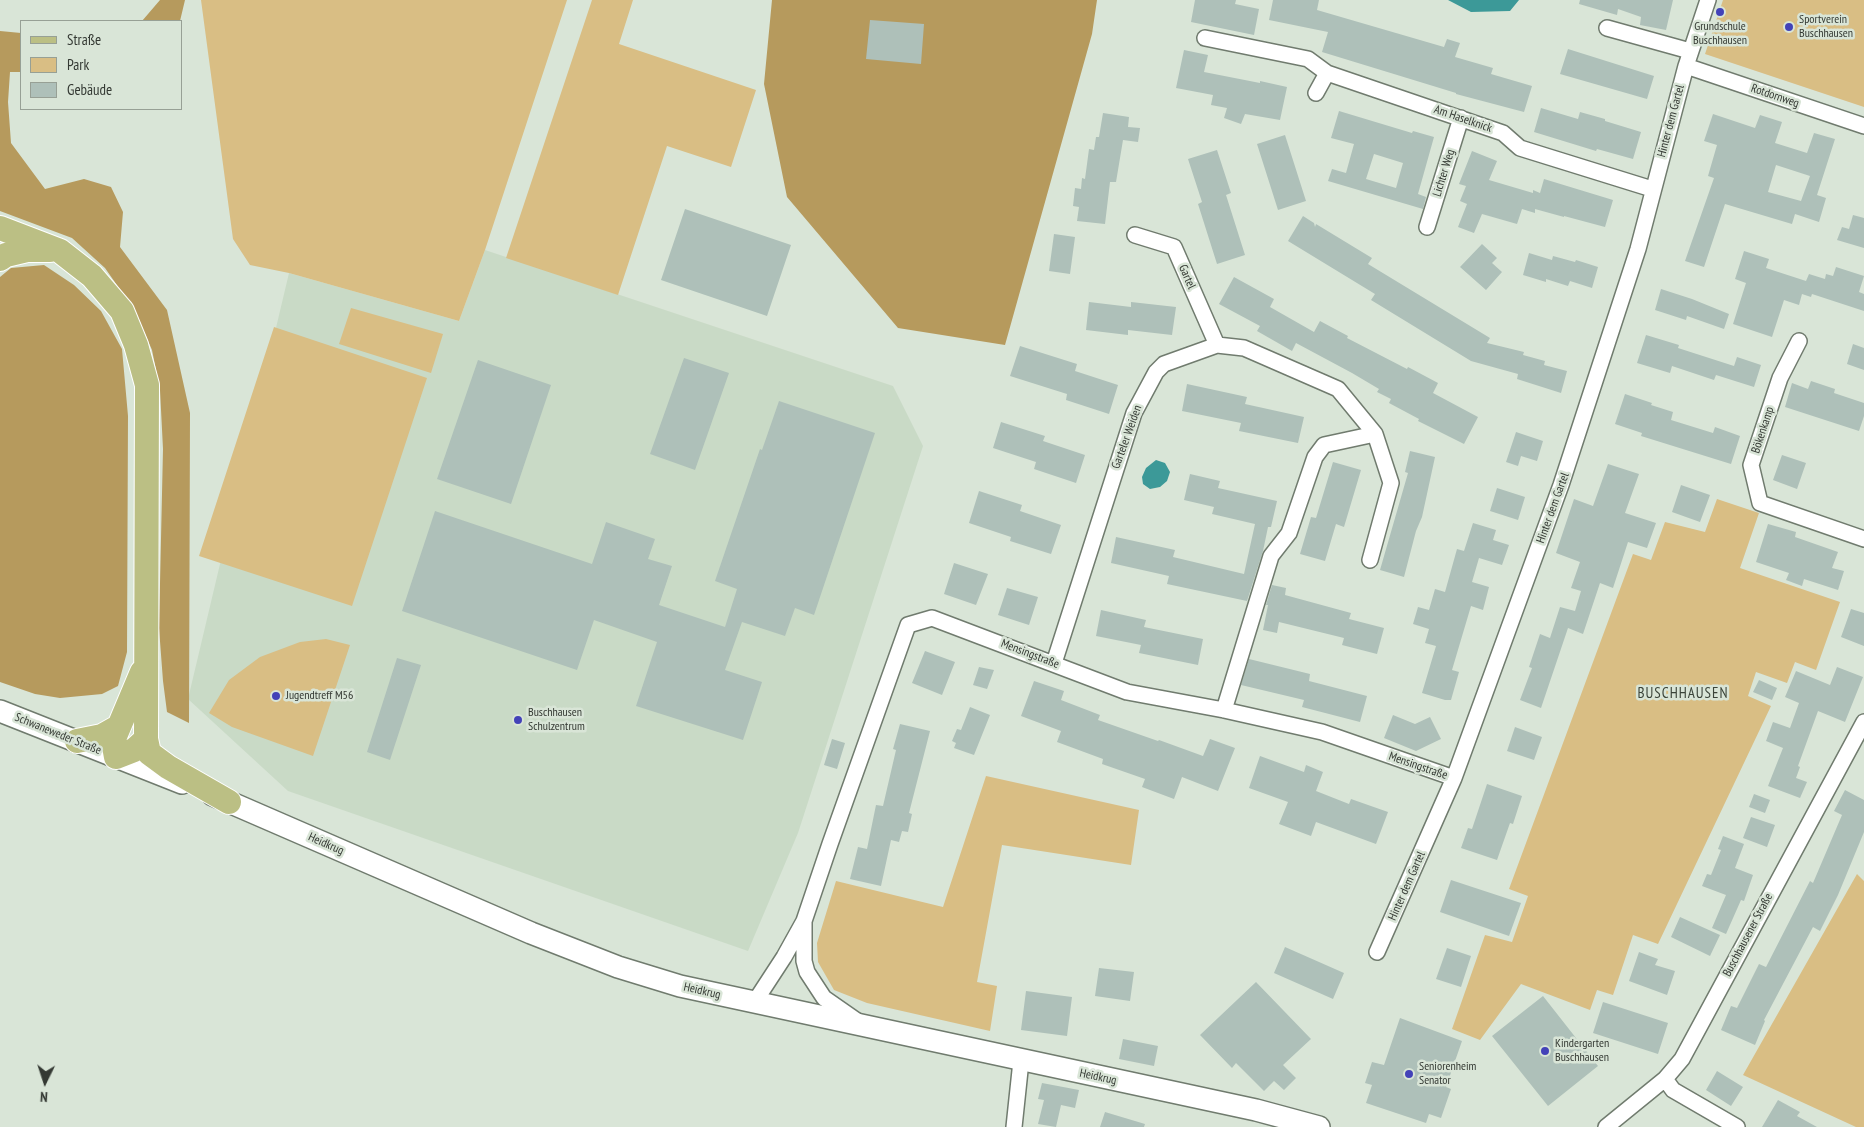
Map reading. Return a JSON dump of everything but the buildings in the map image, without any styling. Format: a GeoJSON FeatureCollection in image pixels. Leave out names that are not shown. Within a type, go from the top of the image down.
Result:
{"type":"FeatureCollection","features":[{"type":"Feature","properties":{"kind":"main road"},"geometry":{"type":"LineString","coordinates":[[0,228],[60,251],[92,276],[122,311],[136,345],[147,385],[146,739],[149,753],[168,767],[229,802]]}},
{"type":"Feature","properties":{"kind":"main road"},"geometry":{"type":"LineString","coordinates":[[0,259],[27,250],[60,251]]}},
{"type":"Feature","properties":{"kind":"main road"},"geometry":{"type":"LineString","coordinates":[[146,664],[113,741],[116,757],[134,750],[146,739]]}},
{"type":"Feature","properties":{"kind":"main road","name":"Schwaneweder Straße"},"geometry":{"type":"LineString","coordinates":[[0,711],[116,757]]}},
{"type":"Feature","properties":{"kind":"main road"},"geometry":{"type":"LineString","coordinates":[[77,741],[102,736],[118,727]]}},
{"type":"Feature","properties":{"kind":"main road","name":"Heidkrug"},"geometry":{"type":"LineString","coordinates":[[116,757],[229,802],[521,929],[618,967],[680,986],[754,1003],[1256,1110],[1320,1127]]}},
{"type":"Feature","properties":{"kind":"street","name":"Hinter dem Gartel"},"geometry":{"type":"LineString","coordinates":[[1377,952],[1454,778],[1566,470],[1638,248],[1652,189],[1690,51],[1708,0]]}},
{"type":"Feature","properties":{"kind":"street"},"geometry":{"type":"LineString","coordinates":[[1607,28],[1690,51]]}},
{"type":"Feature","properties":{"kind":"street","name":"Am Haselknick"},"geometry":{"type":"LineString","coordinates":[[1205,38],[1308,59],[1327,74],[1503,133],[1520,148],[1652,189]]}},
{"type":"Feature","properties":{"kind":"street","name":"Rotdornweg"},"geometry":{"type":"LineString","coordinates":[[1686,66],[1864,126]]}},
{"type":"Feature","properties":{"kind":"street"},"geometry":{"type":"LineString","coordinates":[[1316,93],[1327,74]]}},
{"type":"Feature","properties":{"kind":"street","name":"Lichter Weg"},"geometry":{"type":"LineString","coordinates":[[1427,227],[1461,118]]}},
{"type":"Feature","properties":{"kind":"street","name":"Gartel"},"geometry":{"type":"LineString","coordinates":[[1135,235],[1174,247],[1217,345]]}},
{"type":"Feature","properties":{"kind":"street","name":"Bökenkamp"},"geometry":{"type":"LineString","coordinates":[[1799,341],[1780,378],[1751,465],[1760,503],[1864,539]]}},
{"type":"Feature","properties":{"kind":"street","name":"Garteler Weiden"},"geometry":{"type":"LineString","coordinates":[[1054,663],[1134,413],[1156,372],[1164,364],[1217,345],[1244,348],[1338,389],[1375,434],[1392,483],[1370,560]]}},
{"type":"Feature","properties":{"kind":"street"},"geometry":{"type":"LineString","coordinates":[[1224,710],[1271,556],[1289,533],[1314,457],[1324,445],[1375,434]]}},
{"type":"Feature","properties":{"kind":"street","name":"Mensingstraße"},"geometry":{"type":"LineString","coordinates":[[754,1003],[784,957],[804,921],[908,625],[932,618],[1127,692],[1224,710],[1322,732],[1454,778]]}},
{"type":"Feature","properties":{"kind":"street","name":"Buschhausener Straße"},"geometry":{"type":"LineString","coordinates":[[1606,1127],[1664,1079],[1682,1059],[1859,743],[1864,722]]}},
{"type":"Feature","properties":{"kind":"street","name":"Mensingstraße"},"geometry":{"type":"LineString","coordinates":[[804,921],[804,961],[807,972],[824,998],[865,1026]]}},
{"type":"Feature","properties":{"kind":"street"},"geometry":{"type":"LineString","coordinates":[[1014,1127],[1021,1061]]}},
{"type":"Feature","properties":{"kind":"street"},"geometry":{"type":"LineString","coordinates":[[1664,1079],[1673,1090],[1736,1127]]}},
{"type":"Feature","properties":{"kind":"shaded area"},"geometry":{"type":"Polygon","coordinates":[[[160,0],[185,0],[180,20],[143,20],[160,0]]]}},
{"type":"Feature","properties":{"kind":"shaded area"},"geometry":{"type":"Polygon","coordinates":[[[772,0],[1097,0],[1092,34],[1005,345],[898,328],[787,197],[764,84],[772,0]]]}},
{"type":"Feature","properties":{"kind":"shaded area"},"geometry":{"type":"Polygon","coordinates":[[[0,31],[20,33],[20,72],[10,72],[8,102],[11,143],[45,189],[84,179],[111,187],[123,212],[120,247],[167,310],[190,413],[189,723],[167,712],[163,681],[159,628],[163,449],[160,390],[152,350],[135,311],[105,268],[72,238],[0,211],[0,31]]]}},
{"type":"Feature","properties":{"kind":"shaded area"},"geometry":{"type":"Polygon","coordinates":[[[485,250],[893,386],[923,446],[798,833],[748,951],[288,791],[188,699],[289,273],[459,321],[485,250]]]}},
{"type":"Feature","properties":{"kind":"shaded area"},"geometry":{"type":"Polygon","coordinates":[[[44,265],[74,285],[101,311],[122,349],[128,416],[127,652],[118,686],[102,694],[60,698],[35,694],[0,682],[0,277],[11,268],[44,265]]]}},
{"type":"Feature","properties":{"kind":"green space"},"geometry":{"type":"Polygon","coordinates":[[[201,0],[567,0],[485,250],[459,321],[289,273],[250,265],[233,239],[201,0]]]}},
{"type":"Feature","properties":{"kind":"green space"},"geometry":{"type":"Polygon","coordinates":[[[592,0],[633,0],[619,44],[756,90],[731,167],[667,146],[618,295],[506,258],[592,0]]]}},
{"type":"Feature","properties":{"kind":"green space","name":"Sportverein Buschhausen"},"geometry":{"type":"Polygon","coordinates":[[[1723,0],[1864,0],[1864,107],[1705,54],[1723,0]]]}},
{"type":"Feature","properties":{"kind":"green space"},"geometry":{"type":"Polygon","coordinates":[[[351,308],[443,334],[431,373],[339,344],[351,308]]]}},
{"type":"Feature","properties":{"kind":"green space"},"geometry":{"type":"Polygon","coordinates":[[[274,327],[427,378],[352,606],[199,556],[274,327]]]}},
{"type":"Feature","properties":{"kind":"green space"},"geometry":{"type":"Polygon","coordinates":[[[1717,499],[1759,513],[1740,568],[1840,602],[1816,670],[1795,662],[1787,683],[1756,672],[1748,696],[1771,706],[1658,944],[1633,935],[1613,995],[1597,990],[1590,1010],[1521,984],[1480,1040],[1452,1029],[1485,935],[1512,942],[1528,896],[1509,889],[1633,554],[1651,560],[1665,522],[1705,532],[1717,499]]]}},
{"type":"Feature","properties":{"kind":"green space","name":"Jugendtreff M56"},"geometry":{"type":"Polygon","coordinates":[[[326,639],[350,645],[313,756],[232,727],[209,713],[229,680],[260,657],[300,642],[326,639]]]}},
{"type":"Feature","properties":{"kind":"green space"},"geometry":{"type":"Polygon","coordinates":[[[986,776],[1139,810],[1131,865],[1002,845],[977,982],[997,986],[990,1031],[867,1003],[834,990],[818,962],[817,943],[836,881],[943,907],[986,776]]]}},
{"type":"Feature","properties":{"kind":"green space"},"geometry":{"type":"Polygon","coordinates":[[[1857,874],[1864,881],[1864,1127],[1856,1127],[1743,1075],[1857,874]]]}},
{"type":"Feature","properties":{"kind":"water"},"geometry":{"type":"Polygon","coordinates":[[[1448,0],[1519,0],[1510,11],[1471,12],[1448,0]]]}},
{"type":"Feature","properties":{"kind":"water"},"geometry":{"type":"Polygon","coordinates":[[[1156,460],[1165,463],[1170,472],[1167,481],[1160,487],[1150,489],[1143,484],[1142,477],[1146,468],[1156,460]]]}},
{"type":"Feature","properties":{"kind":"place","name":"Grundschule Buschhausen"},"geometry":{"type":"Point","coordinates":[1720,12]}},
{"type":"Feature","properties":{"kind":"place","name":"Sportverein Buschhausen"},"geometry":{"type":"Point","coordinates":[1789,27]}},
{"type":"Feature","properties":{"kind":"place","name":"Jugendtreff M56"},"geometry":{"type":"Point","coordinates":[276,696]}},
{"type":"Feature","properties":{"kind":"place","name":"Buschhausen Schulzentrum"},"geometry":{"type":"Point","coordinates":[518,720]}},
{"type":"Feature","properties":{"kind":"place","name":"Kindergarten Buschhausen"},"geometry":{"type":"Point","coordinates":[1545,1051]}},
{"type":"Feature","properties":{"kind":"place","name":"Seniorenheim Senator"},"geometry":{"type":"Point","coordinates":[1409,1074]}},
{"type":"Feature","properties":{"kind":"district","name":"BUSCHHAUSEN"},"geometry":{"type":"Point","coordinates":[1683,694]}}]}
